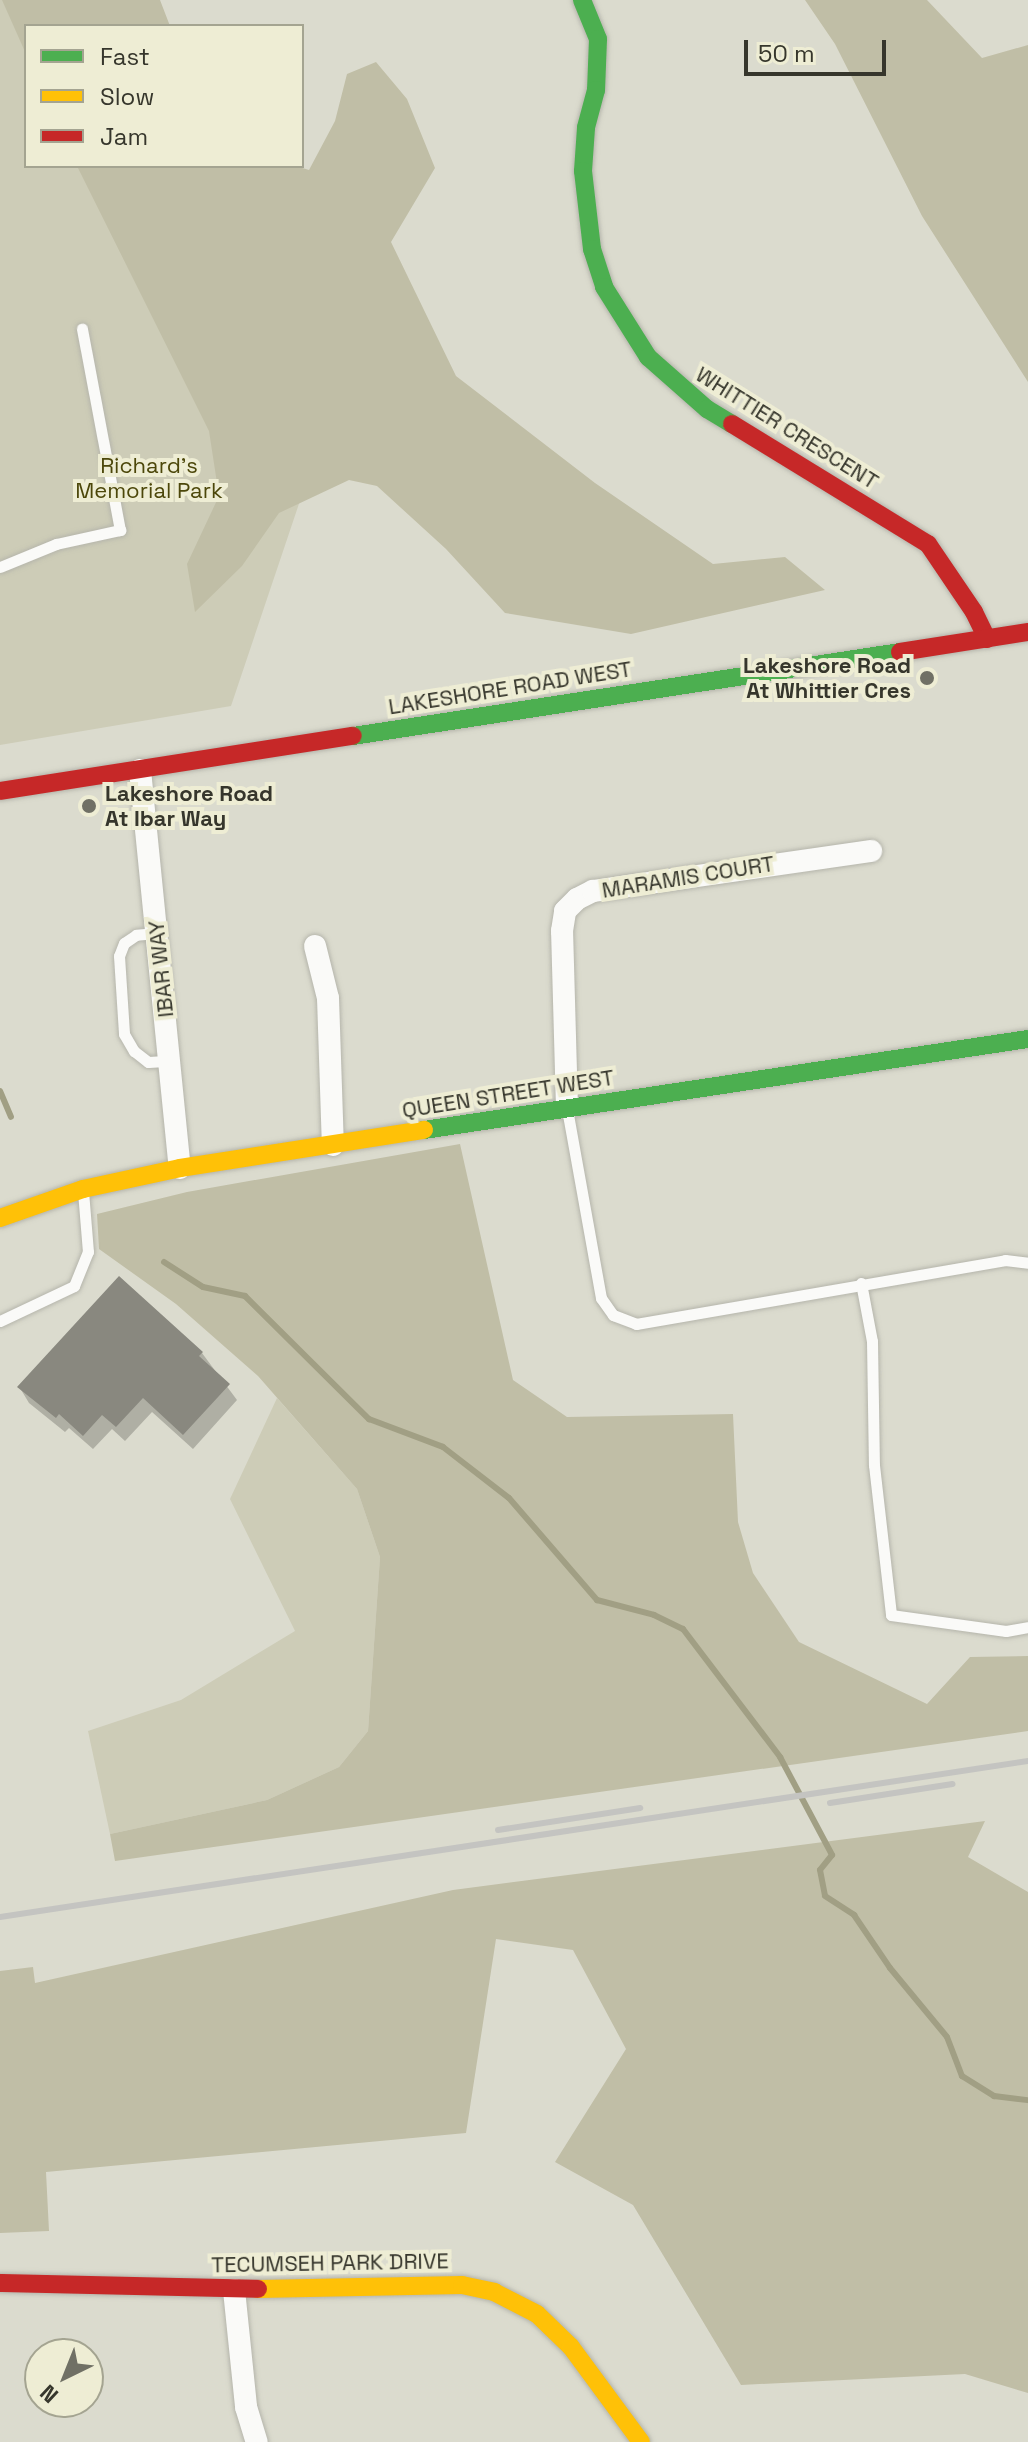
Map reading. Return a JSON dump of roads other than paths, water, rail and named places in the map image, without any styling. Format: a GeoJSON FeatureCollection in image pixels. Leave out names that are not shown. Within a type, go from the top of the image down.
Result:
{"type":"FeatureCollection","features":[{"type":"Feature","properties":{"kind":"street","name":"WHITTIER CRESCENT"},"geometry":{"type":"LineString","coordinates":[[582,0],[598,39],[596,90],[586,128],[583,171],[592,249],[604,287],[648,357],[707,409],[928,544],[974,612],[987,639]]}},
{"type":"Feature","properties":{"kind":"street","name":"LAKESHORE ROAD WEST"},"geometry":{"type":"LineString","coordinates":[[0,791],[1028,632]]}},
{"type":"Feature","properties":{"kind":"street","name":"IBAR WAY"},"geometry":{"type":"LineString","coordinates":[[140,770],[180,1168]]}},
{"type":"Feature","properties":{"kind":"street","name":"MARAMIS COURT"},"geometry":{"type":"LineString","coordinates":[[567,1108],[562,931],[565,911],[577,899],[608,888],[871,851]]}},
{"type":"Feature","properties":{"kind":"street"},"geometry":{"type":"LineString","coordinates":[[315,946],[328,998],[333,1145]]}},
{"type":"Feature","properties":{"kind":"street","name":"QUEEN STREET WEST"},"geometry":{"type":"LineString","coordinates":[[0,1218],[83,1189],[180,1168],[1028,1039]]}},
{"type":"Feature","properties":{"kind":"street","name":"TECUMSEH PARK DRIVE"},"geometry":{"type":"LineString","coordinates":[[0,2283],[234,2290],[462,2285],[494,2292],[537,2314],[571,2347],[641,2442]]}},
{"type":"Feature","properties":{"kind":"street"},"geometry":{"type":"LineString","coordinates":[[234,2290],[246,2407],[257,2442]]}},
{"type":"Feature","properties":{"kind":"lane"},"geometry":{"type":"LineString","coordinates":[[0,567],[56,544],[120,530],[82,329]]}},
{"type":"Feature","properties":{"kind":"lane"},"geometry":{"type":"LineString","coordinates":[[157,933],[136,935],[124,943],[119,956],[124,1034],[134,1051],[148,1062],[170,1061]]}},
{"type":"Feature","properties":{"kind":"lane"},"geometry":{"type":"LineString","coordinates":[[567,1108],[601,1298],[613,1315],[636,1324],[1005,1260],[1028,1263]]}},
{"type":"Feature","properties":{"kind":"lane"},"geometry":{"type":"LineString","coordinates":[[0,1321],[74,1286],[88,1252],[83,1189]]}},
{"type":"Feature","properties":{"kind":"lane"},"geometry":{"type":"LineString","coordinates":[[861,1283],[872,1341],[874,1465],[891,1615],[1006,1631],[1028,1627]]}},
{"type":"Feature","properties":{"kind":"waterway"},"geometry":{"type":"LineString","coordinates":[[0,1091],[11,1117]]}},
{"type":"Feature","properties":{"kind":"waterway"},"geometry":{"type":"LineString","coordinates":[[164,1262],[203,1287],[245,1296],[369,1419],[443,1447],[509,1498],[597,1600],[654,1615],[683,1629],[780,1757],[832,1855],[820,1870],[825,1896],[854,1915],[890,1968],[947,2037],[962,2076],[994,2096],[1028,2100]]}},
{"type":"Feature","properties":{"kind":"railway"},"geometry":{"type":"LineString","coordinates":[[0,1917],[1028,1761]]}},
{"type":"Feature","properties":{"kind":"railway"},"geometry":{"type":"LineString","coordinates":[[830,1803],[953,1784]]}},
{"type":"Feature","properties":{"kind":"railway"},"geometry":{"type":"LineString","coordinates":[[498,1830],[640,1808]]}},
{"type":"Feature","properties":{"kind":"place","name":"Lakeshore Road At Whittier Cres"},"geometry":{"type":"Point","coordinates":[927,678]}},
{"type":"Feature","properties":{"kind":"place","name":"Lakeshore Road At Ibar Way"},"geometry":{"type":"Point","coordinates":[89,806]}},
{"type":"Feature","properties":{"kind":"park label","name":"Richard's Memorial Park"},"geometry":{"type":"Point","coordinates":[149,478]}}]}
